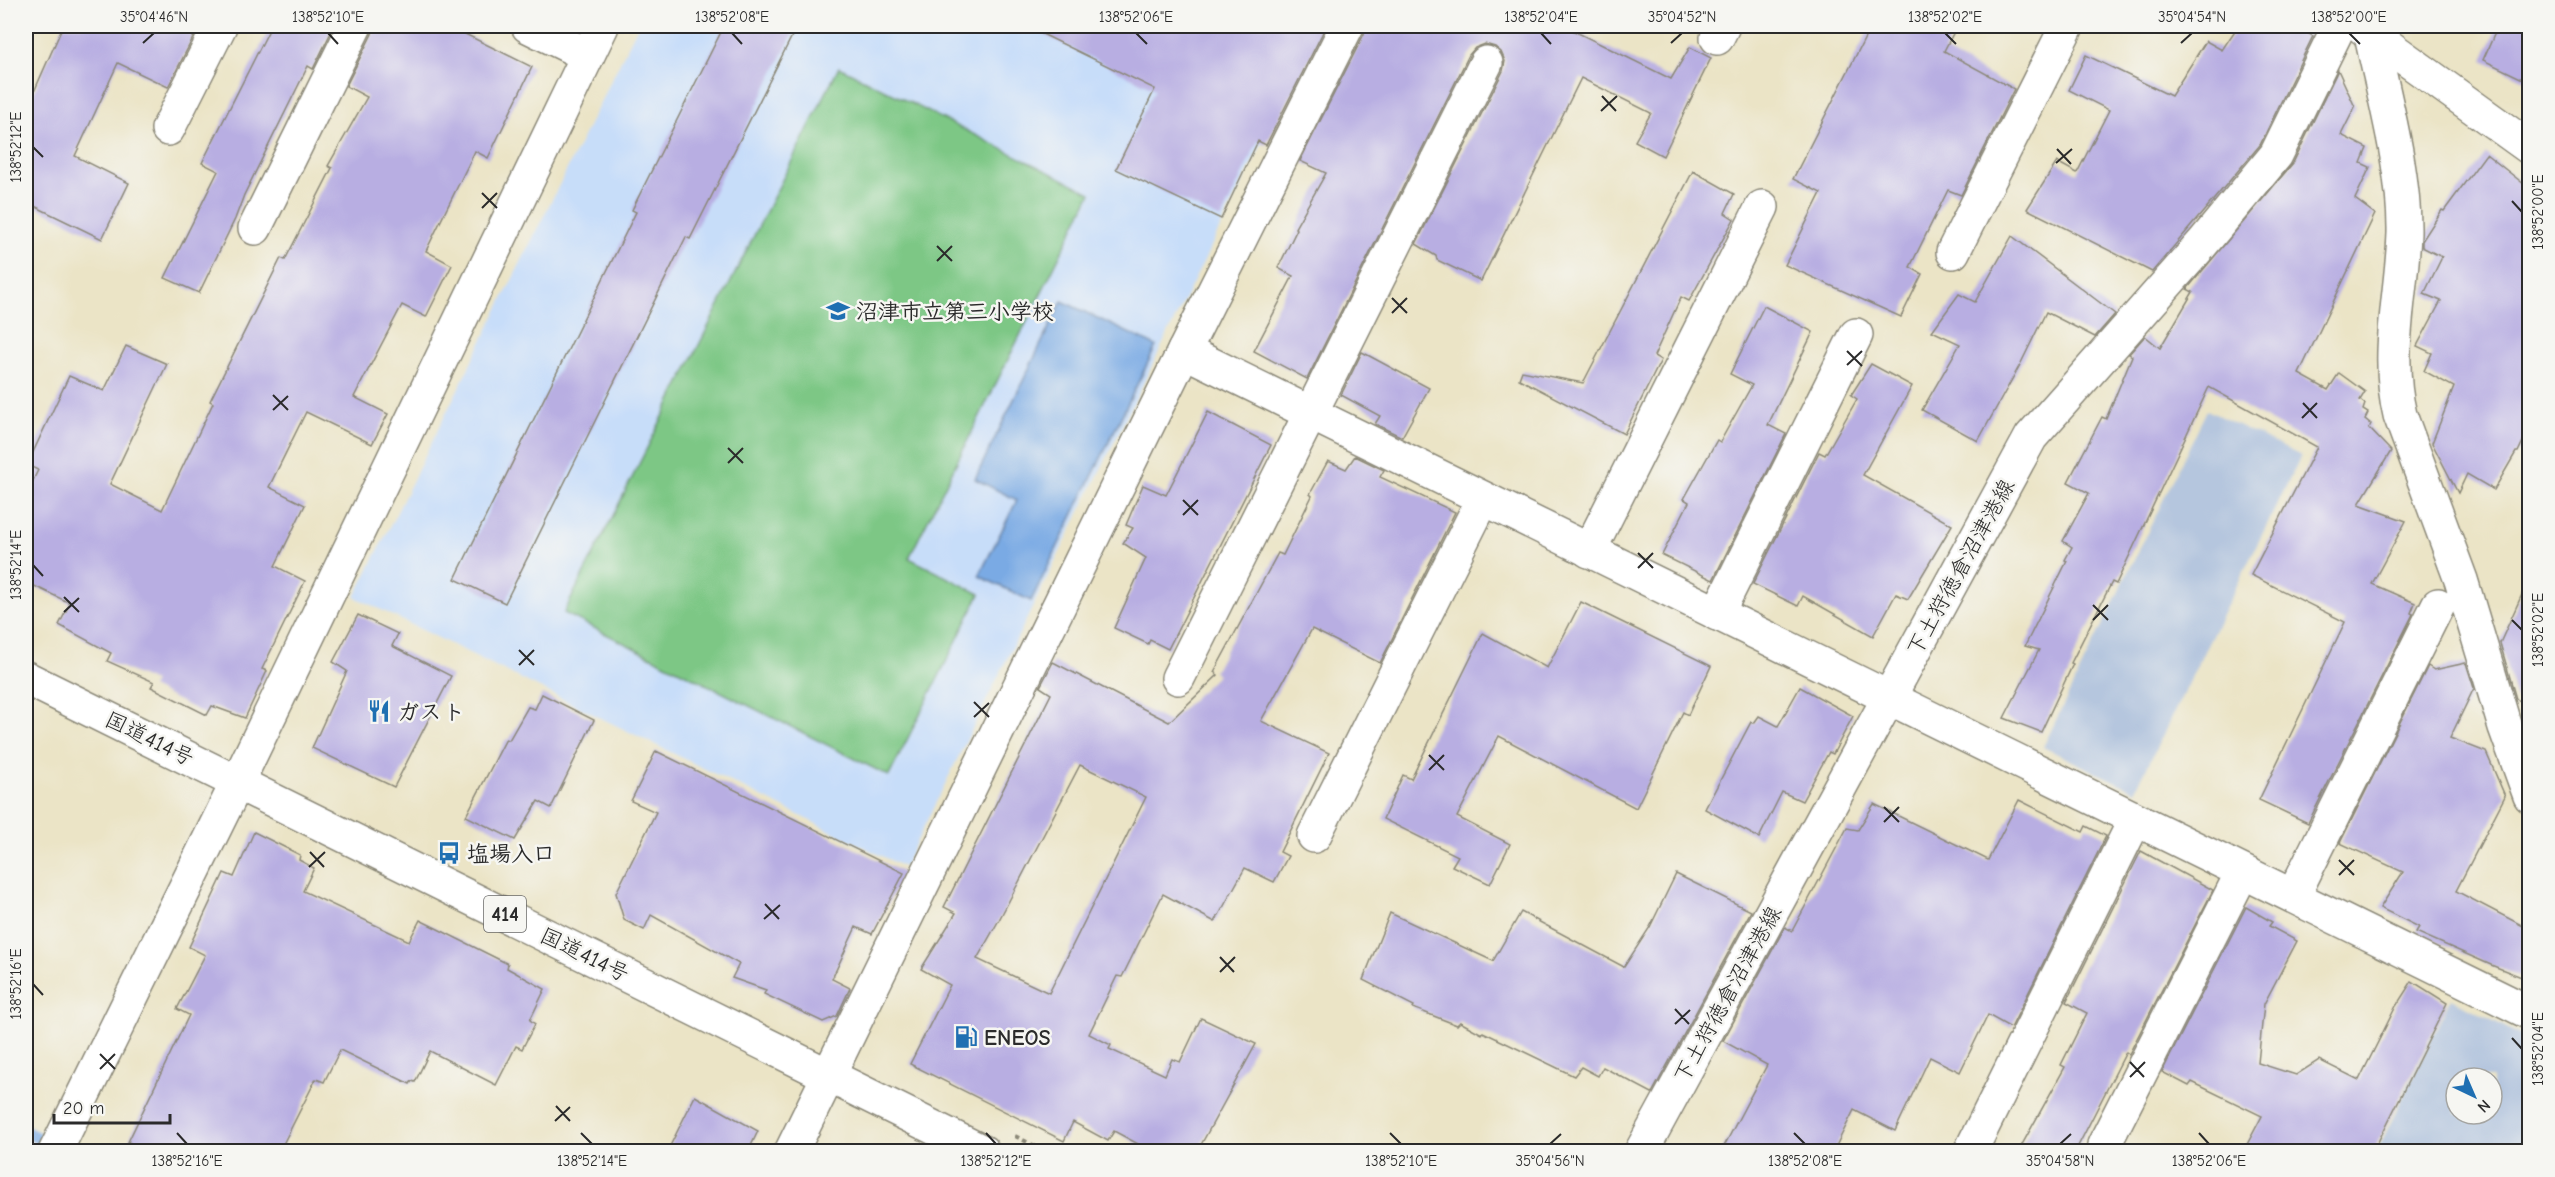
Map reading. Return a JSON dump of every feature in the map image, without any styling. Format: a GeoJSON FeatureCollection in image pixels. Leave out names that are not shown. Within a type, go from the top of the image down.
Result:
{"type":"FeatureCollection","features":[{"type":"Feature","properties":{"kind":"main road"},"geometry":{"type":"LineString","coordinates":[[168,129],[220,26]]}},
{"type":"Feature","properties":{"kind":"main road"},"geometry":{"type":"LineString","coordinates":[[255,228],[355,26]]}},
{"type":"Feature","properties":{"kind":"main road"},"geometry":{"type":"LineString","coordinates":[[528,26],[587,55]]}},
{"type":"Feature","properties":{"kind":"main road"},"geometry":{"type":"LineString","coordinates":[[55,1152],[238,781],[602,26]]}},
{"type":"Feature","properties":{"kind":"main road"},"geometry":{"type":"LineString","coordinates":[[791,1152],[1184,351],[1347,26]]}},
{"type":"Feature","properties":{"kind":"main road"},"geometry":{"type":"LineString","coordinates":[[1953,252],[2067,26]]}},
{"type":"Feature","properties":{"kind":"main road","name":"下土狩徳倉沼津港線"},"geometry":{"type":"LineString","coordinates":[[1641,1152],[2031,437],[2202,244],[2276,155],[2339,26]]}},
{"type":"Feature","properties":{"kind":"main road"},"geometry":{"type":"LineString","coordinates":[[2365,30],[2529,148]]}},
{"type":"Feature","properties":{"kind":"main road"},"geometry":{"type":"LineString","coordinates":[[2365,30],[2396,159],[2404,231],[2393,351],[2395,395],[2400,415],[2474,619],[2505,727],[2529,796]]}},
{"type":"Feature","properties":{"kind":"main road"},"geometry":{"type":"LineString","coordinates":[[1178,678],[1485,63]]}},
{"type":"Feature","properties":{"kind":"main road"},"geometry":{"type":"LineString","coordinates":[[1589,551],[1762,207]]}},
{"type":"Feature","properties":{"kind":"main road"},"geometry":{"type":"LineString","coordinates":[[1718,614],[1856,334]]}},
{"type":"Feature","properties":{"kind":"main road"},"geometry":{"type":"LineString","coordinates":[[1184,351],[2529,1013]]}},
{"type":"Feature","properties":{"kind":"main road"},"geometry":{"type":"LineString","coordinates":[[1314,836],[1483,499]]}},
{"type":"Feature","properties":{"kind":"main road"},"geometry":{"type":"LineString","coordinates":[[2294,896],[2438,605]]}},
{"type":"Feature","properties":{"kind":"main road","name":"国道414号"},"geometry":{"type":"LineString","coordinates":[[26,678],[983,1152]]}},
{"type":"Feature","properties":{"kind":"main road"},"geometry":{"type":"LineString","coordinates":[[1970,1152],[2135,820]]}},
{"type":"Feature","properties":{"kind":"main road"},"geometry":{"type":"LineString","coordinates":[[2104,1145],[2242,873]]}},
{"type":"Feature","properties":{"kind":"shaded area","name":"沼津市立第三小学校"},"geometry":{"type":"Polygon","coordinates":[[[638,26],[1320,26],[904,867],[355,597],[638,26]]]}},
{"type":"Feature","properties":{"kind":"shaded area"},"geometry":{"type":"Polygon","coordinates":[[[2207,410],[2301,456],[2135,791],[2043,747],[2207,410]]]}},
{"type":"Feature","properties":{"kind":"shaded area"},"geometry":{"type":"Polygon","coordinates":[[[2451,998],[2529,1040],[2529,1151],[2377,1151],[2451,998]]]}},
{"type":"Feature","properties":{"kind":"green space"},"geometry":{"type":"Polygon","coordinates":[[[839,67],[1091,193],[909,558],[980,594],[889,776],[564,613],[839,67]]]}},
{"type":"Feature","properties":{"kind":"water"},"geometry":{"type":"Polygon","coordinates":[[[1062,301],[1156,346],[1031,601],[979,576],[1017,500],[975,479],[1062,301]]]}},
{"type":"Feature","properties":{"kind":"building"},"geometry":{"type":"Polygon","coordinates":[[[63,26],[199,26],[168,87],[118,63],[75,156],[129,183],[102,239],[26,202],[26,110],[63,26]]]}},
{"type":"Feature","properties":{"kind":"building"},"geometry":{"type":"Polygon","coordinates":[[[271,26],[334,26],[313,69],[308,66],[244,195],[235,219],[199,293],[165,278],[218,171],[202,163],[271,26]]]}},
{"type":"Feature","properties":{"kind":"building"},"geometry":{"type":"Polygon","coordinates":[[[374,26],[449,26],[532,67],[488,158],[475,151],[426,251],[452,265],[426,317],[402,305],[354,397],[388,414],[372,444],[306,412],[269,487],[305,505],[275,566],[305,581],[262,669],[267,671],[245,718],[212,706],[207,715],[151,687],[154,682],[107,661],[111,653],[59,625],[70,603],[26,582],[26,495],[38,470],[27,465],[69,376],[104,391],[126,346],[167,364],[110,484],[162,510],[213,403],[210,401],[281,258],[285,260],[332,168],[328,166],[367,97],[346,86],[374,26]]]}},
{"type":"Feature","properties":{"kind":"building"},"geometry":{"type":"Polygon","coordinates":[[[724,26],[797,26],[690,239],[686,237],[505,603],[455,579],[636,212],[632,210],[724,26]]]}},
{"type":"Feature","properties":{"kind":"building"},"geometry":{"type":"Polygon","coordinates":[[[1026,26],[1326,26],[1266,145],[1258,141],[1221,219],[1116,169],[1155,89],[1026,26]]]}},
{"type":"Feature","properties":{"kind":"building"},"geometry":{"type":"Polygon","coordinates":[[[1366,26],[1564,26],[1671,79],[1690,47],[1711,58],[1663,156],[1635,141],[1651,113],[1581,78],[1481,281],[1437,260],[1436,256],[1416,244],[1503,71],[1505,61],[1501,52],[1495,47],[1485,44],[1475,48],[1469,55],[1307,379],[1254,351],[1293,276],[1278,268],[1297,229],[1295,228],[1326,173],[1300,161],[1366,26]]]}},
{"type":"Feature","properties":{"kind":"building"},"geometry":{"type":"Polygon","coordinates":[[[1871,26],[1957,26],[1944,51],[2014,89],[1961,195],[1948,190],[1910,267],[1922,274],[1901,317],[1785,265],[1821,193],[1793,179],[1871,26]]]}},
{"type":"Feature","properties":{"kind":"building"},"geometry":{"type":"Polygon","coordinates":[[[2238,26],[2295,26],[2313,36],[2260,145],[2152,272],[2027,209],[2057,162],[2077,173],[2109,110],[2069,90],[2086,55],[2171,96],[2206,41],[2222,50],[2238,26]]]}},
{"type":"Feature","properties":{"kind":"building"},"geometry":{"type":"Polygon","coordinates":[[[2498,26],[2529,26],[2529,82],[2483,60],[2498,26]]]}},
{"type":"Feature","properties":{"kind":"building"},"geometry":{"type":"Polygon","coordinates":[[[2338,70],[2355,107],[2341,135],[2367,148],[2361,163],[2370,167],[2355,199],[2375,214],[2299,374],[2328,390],[2339,373],[2365,392],[2360,400],[2365,404],[2363,410],[2368,413],[2365,419],[2371,424],[2369,428],[2391,451],[2359,504],[2406,521],[2372,584],[2415,603],[2411,613],[2413,614],[2308,823],[2259,800],[2345,622],[2251,575],[2317,447],[2209,387],[2116,584],[2112,582],[2071,663],[2073,664],[2041,732],[2004,718],[2039,650],[2025,646],[2067,561],[2065,560],[2072,547],[2063,541],[2089,493],[2068,482],[2102,417],[2106,419],[2132,356],[2129,354],[2145,336],[2160,348],[2193,292],[2187,289],[2293,163],[2338,70]]]}},
{"type":"Feature","properties":{"kind":"building"},"geometry":{"type":"Polygon","coordinates":[[[2486,154],[2529,188],[2529,429],[2518,452],[2494,490],[2467,474],[2458,493],[2432,443],[2454,387],[2424,371],[2432,353],[2417,346],[2441,301],[2424,294],[2442,257],[2422,247],[2422,241],[2442,210],[2444,211],[2486,154]]]}},
{"type":"Feature","properties":{"kind":"building"},"geometry":{"type":"Polygon","coordinates":[[[1693,171],[1734,194],[1725,213],[1734,219],[1689,301],[1681,297],[1654,356],[1661,360],[1624,434],[1519,379],[1522,371],[1583,383],[1693,171]]]}},
{"type":"Feature","properties":{"kind":"building"},"geometry":{"type":"Polygon","coordinates":[[[2012,236],[2115,314],[2095,337],[2046,312],[1978,441],[1922,410],[1960,344],[1932,331],[1959,294],[1975,302],[2012,236]]]}},
{"type":"Feature","properties":{"kind":"building"},"geometry":{"type":"Polygon","coordinates":[[[1764,306],[1813,332],[1768,425],[1786,434],[1713,580],[1662,555],[1689,502],[1684,499],[1717,440],[1720,442],[1752,385],[1730,374],[1764,306]]]}},
{"type":"Feature","properties":{"kind":"building"},"geometry":{"type":"Polygon","coordinates":[[[1362,352],[1429,388],[1402,437],[1375,424],[1380,416],[1341,395],[1362,352]]]}},
{"type":"Feature","properties":{"kind":"building"},"geometry":{"type":"Polygon","coordinates":[[[1871,364],[1912,386],[1863,475],[1952,525],[1908,599],[1896,594],[1873,636],[1803,596],[1798,606],[1753,584],[1819,452],[1825,455],[1857,399],[1851,395],[1871,364]]]}},
{"type":"Feature","properties":{"kind":"building"},"geometry":{"type":"Polygon","coordinates":[[[1208,412],[1271,445],[1168,649],[1150,640],[1148,644],[1114,628],[1146,558],[1123,543],[1133,528],[1126,525],[1143,485],[1166,495],[1208,412]]]}},
{"type":"Feature","properties":{"kind":"building"},"geometry":{"type":"Polygon","coordinates":[[[1355,456],[1384,470],[1380,477],[1455,512],[1380,663],[1312,629],[1261,721],[1329,753],[1280,852],[1288,856],[1274,882],[1245,868],[1215,922],[1163,894],[1122,977],[1117,976],[1089,1034],[1111,1045],[1109,1049],[1165,1075],[1172,1059],[1180,1062],[1201,1018],[1256,1044],[1197,1152],[1153,1152],[1114,1131],[1108,1141],[1073,1122],[1064,1141],[910,1064],[950,985],[921,969],[956,913],[944,907],[1051,694],[1040,687],[1053,662],[1169,722],[1218,675],[1214,672],[1278,553],[1283,555],[1312,496],[1310,494],[1328,461],[1346,469],[1355,456]],[[1080,765],[977,959],[1049,993],[1146,797],[1080,765]]]}},
{"type":"Feature","properties":{"kind":"building"},"geometry":{"type":"Polygon","coordinates":[[[2529,579],[2529,705],[2516,699],[2500,643],[2529,579]]]}},
{"type":"Feature","properties":{"kind":"building"},"geometry":{"type":"Polygon","coordinates":[[[1581,602],[1711,666],[1688,715],[1683,712],[1636,808],[1499,736],[1457,817],[1510,844],[1490,884],[1452,866],[1458,856],[1383,819],[1403,775],[1411,779],[1483,633],[1547,668],[1581,602]]]}},
{"type":"Feature","properties":{"kind":"building"},"geometry":{"type":"Polygon","coordinates":[[[358,615],[398,634],[392,646],[451,676],[394,787],[312,748],[347,671],[333,662],[358,615]]]}},
{"type":"Feature","properties":{"kind":"building"},"geometry":{"type":"Polygon","coordinates":[[[2466,663],[2474,688],[2450,738],[2486,752],[2505,796],[2456,891],[2529,929],[2529,980],[2416,932],[2419,927],[2380,908],[2403,872],[2340,843],[2428,666],[2434,670],[2466,663]]]}},
{"type":"Feature","properties":{"kind":"building"},"geometry":{"type":"Polygon","coordinates":[[[1800,687],[1853,716],[1833,754],[1829,752],[1802,801],[1782,792],[1759,838],[1705,809],[1751,722],[1754,723],[1759,716],[1778,726],[1800,687]]]}},
{"type":"Feature","properties":{"kind":"building"},"geometry":{"type":"Polygon","coordinates":[[[542,694],[594,720],[551,808],[538,801],[515,840],[466,816],[506,739],[509,740],[528,707],[535,709],[542,694]]]}},
{"type":"Feature","properties":{"kind":"building"},"geometry":{"type":"Polygon","coordinates":[[[656,751],[904,873],[872,934],[856,927],[832,979],[850,988],[837,1016],[823,1022],[764,994],[766,990],[732,978],[739,964],[651,915],[644,930],[624,920],[616,893],[656,812],[631,801],[656,751]]]}},
{"type":"Feature","properties":{"kind":"building"},"geometry":{"type":"Polygon","coordinates":[[[2019,800],[2083,832],[2086,826],[2106,836],[2011,1028],[1988,1015],[1960,1072],[1930,1057],[1895,1131],[1854,1110],[1833,1152],[1721,1152],[1767,1065],[1723,1041],[1785,927],[1792,931],[1847,828],[1858,830],[1874,804],[1988,860],[2019,800]]]}},
{"type":"Feature","properties":{"kind":"building"},"geometry":{"type":"Polygon","coordinates":[[[254,832],[300,855],[299,860],[314,868],[303,891],[409,941],[420,920],[508,964],[507,968],[545,989],[530,1020],[535,1024],[522,1049],[516,1046],[496,1085],[430,1051],[415,1082],[412,1081],[410,1084],[340,1050],[324,1082],[316,1079],[279,1152],[147,1152],[128,1142],[189,1015],[177,1009],[205,955],[189,947],[224,873],[234,877],[254,832]]]}},
{"type":"Feature","properties":{"kind":"building"},"geometry":{"type":"Polygon","coordinates":[[[2141,851],[2213,890],[2129,1054],[2126,1052],[2075,1152],[2018,1152],[2065,1067],[2061,1065],[2087,1013],[2066,1002],[2141,851]]]}},
{"type":"Feature","properties":{"kind":"building"},"geometry":{"type":"Polygon","coordinates":[[[1676,874],[1751,911],[1652,1093],[1603,1067],[1598,1076],[1581,1067],[1574,1076],[1460,1022],[1457,1025],[1413,1008],[1414,1006],[1363,980],[1390,913],[1493,961],[1521,912],[1624,967],[1650,927],[1676,874]]]}},
{"type":"Feature","properties":{"kind":"building"},"geometry":{"type":"Polygon","coordinates":[[[2246,907],[2272,922],[2269,926],[2297,941],[2264,1004],[2258,1063],[2296,1075],[2319,1060],[2359,1080],[2396,1006],[2412,981],[2447,1003],[2373,1152],[2243,1152],[2262,1116],[2192,1082],[2189,1086],[2162,1072],[2246,907]]]}},
{"type":"Feature","properties":{"kind":"building"},"geometry":{"type":"Polygon","coordinates":[[[695,1096],[758,1131],[748,1152],[667,1152],[695,1096]]]}},
{"type":"Feature","properties":{"kind":"waterway"},"geometry":{"type":"LineString","coordinates":[[26,1132],[56,1147]]}},
{"type":"Feature","properties":{"kind":"place","name":"沼津市立第三小学校"},"geometry":{"type":"Point","coordinates":[838,311]}},
{"type":"Feature","properties":{"kind":"place","name":"ガスト"},"geometry":{"type":"Point","coordinates":[379,711]}},
{"type":"Feature","properties":{"kind":"place","name":"塩場入口"},"geometry":{"type":"Point","coordinates":[449,853]}},
{"type":"Feature","properties":{"kind":"place","name":"ENEOS"},"geometry":{"type":"Point","coordinates":[966,1037]}}]}
